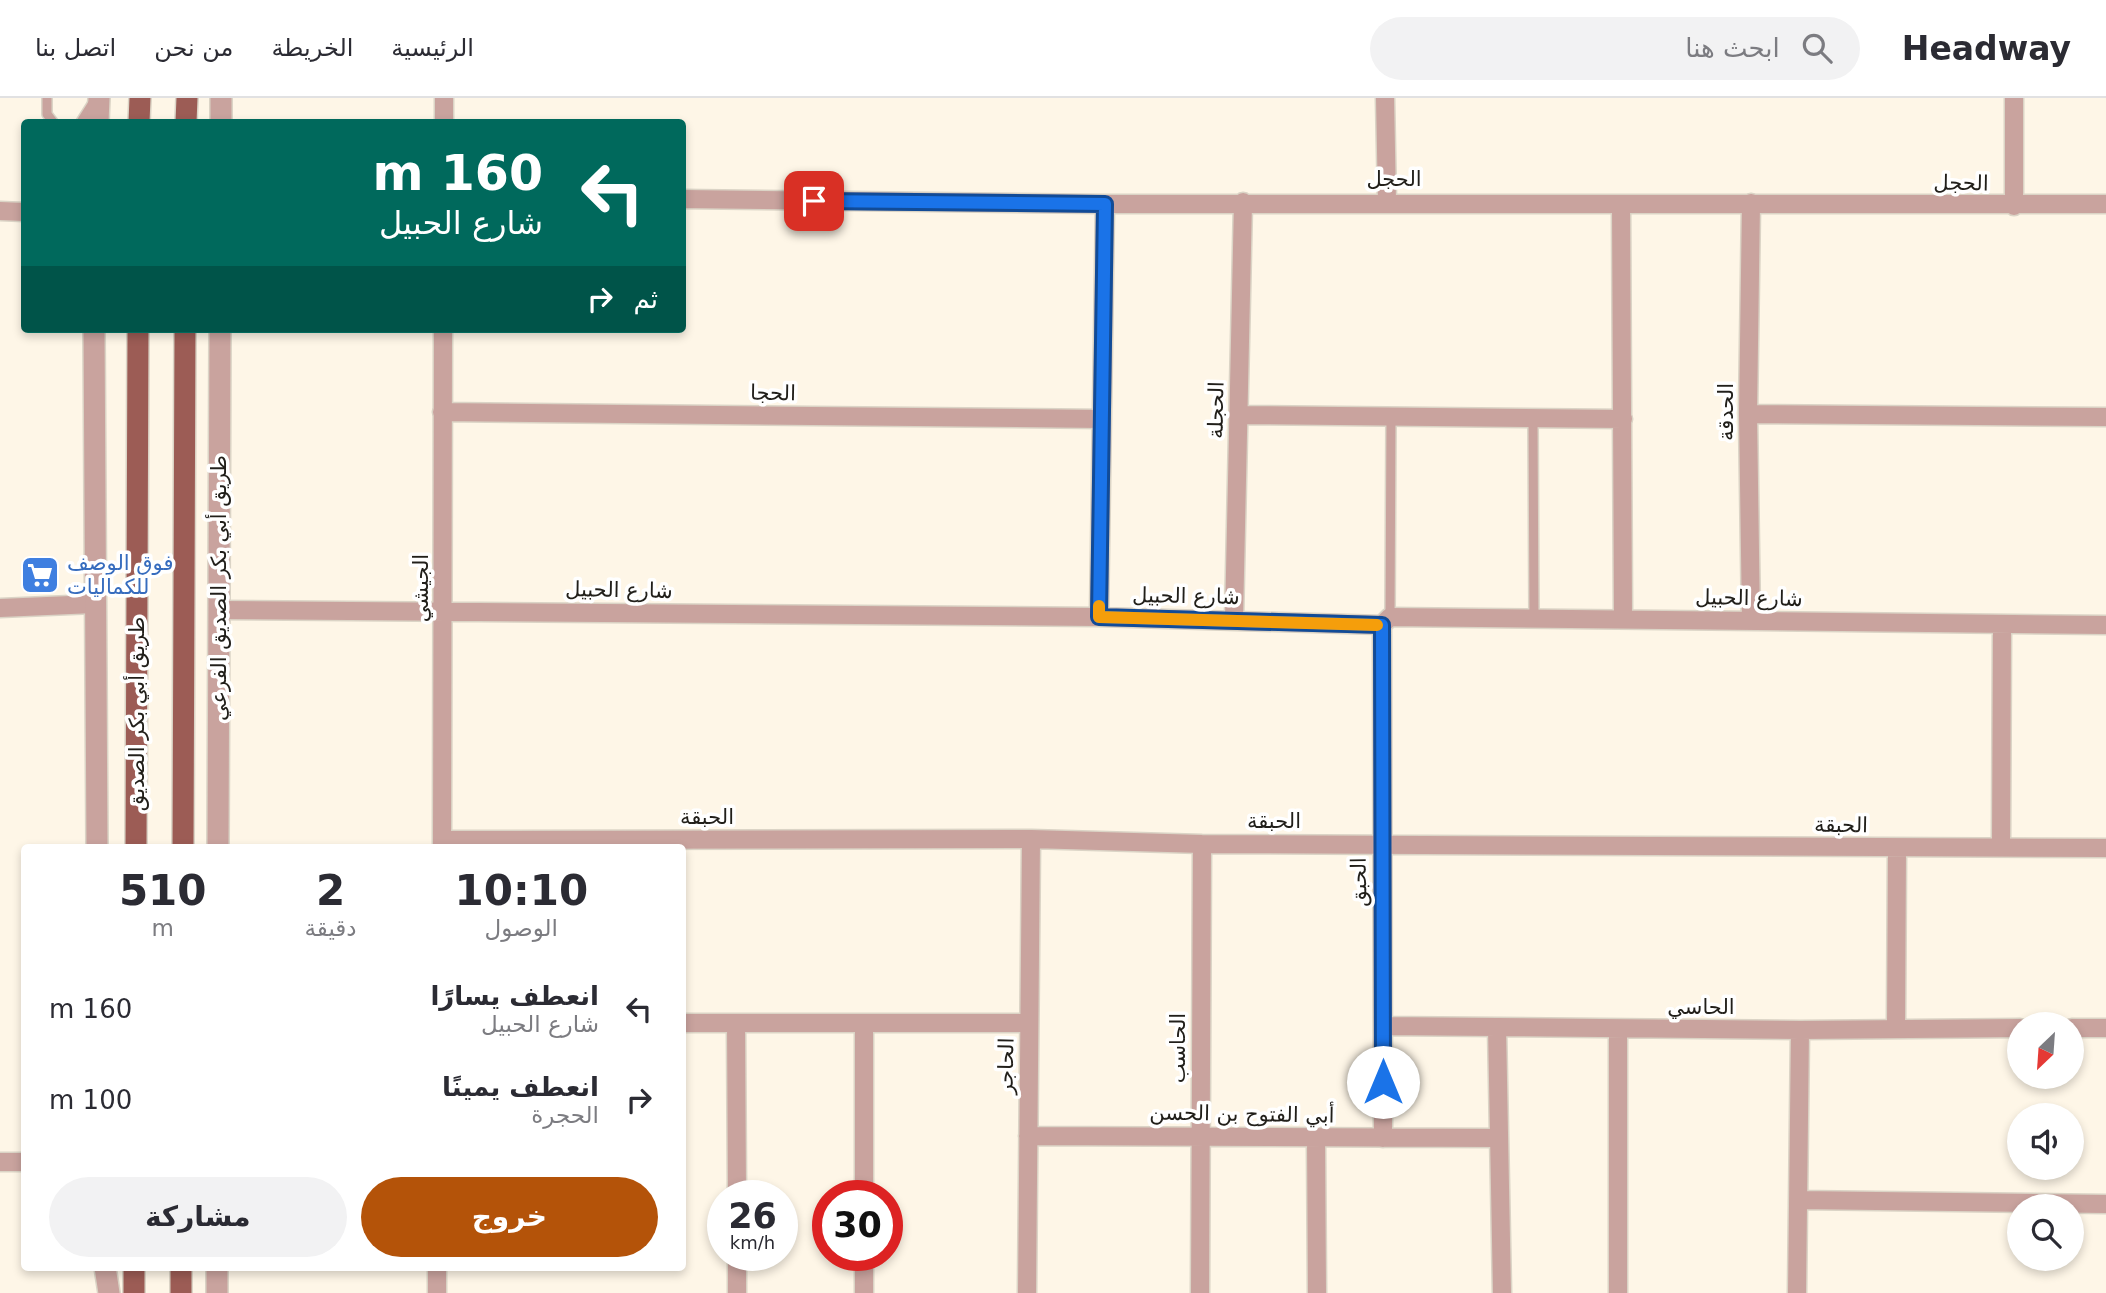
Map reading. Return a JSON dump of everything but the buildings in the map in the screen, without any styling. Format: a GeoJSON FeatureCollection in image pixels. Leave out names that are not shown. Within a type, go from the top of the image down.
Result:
{"type":"FeatureCollection","features":[{"type":"Feature","properties":{"kind":"main road"},"geometry":{"type":"LineString","coordinates":[[139,119],[140,98]]}},
{"type":"Feature","properties":{"kind":"main road"},"geometry":{"type":"LineString","coordinates":[[186,119],[187,98]]}},
{"type":"Feature","properties":{"kind":"main road","name":"طريق أبي بكر الصديق"},"geometry":{"type":"LineString","coordinates":[[136,844],[138,333]]}},
{"type":"Feature","properties":{"kind":"main road"},"geometry":{"type":"LineString","coordinates":[[183,844],[186,333]]}},
{"type":"Feature","properties":{"kind":"main road"},"geometry":{"type":"LineString","coordinates":[[134,1271],[134,1293]]}},
{"type":"Feature","properties":{"kind":"main road"},"geometry":{"type":"LineString","coordinates":[[181,1271],[181,1293]]}},
{"type":"Feature","properties":{"kind":"street"},"geometry":{"type":"LineString","coordinates":[[98,98],[98,119]]}},
{"type":"Feature","properties":{"kind":"street"},"geometry":{"type":"LineString","coordinates":[[221,98],[221,119]]}},
{"type":"Feature","properties":{"kind":"street"},"geometry":{"type":"LineString","coordinates":[[444,98],[444,119]]}},
{"type":"Feature","properties":{"kind":"street"},"geometry":{"type":"LineString","coordinates":[[1385,98],[1387,201]]}},
{"type":"Feature","properties":{"kind":"street"},"geometry":{"type":"LineString","coordinates":[[2014,98],[2014,206]]}},
{"type":"Feature","properties":{"kind":"street","name":"الحجل"},"geometry":{"type":"LineString","coordinates":[[686,199],[1105,204],[1387,201],[2014,206],[2106,204]]}},
{"type":"Feature","properties":{"kind":"street","name":"الحجلة"},"geometry":{"type":"LineString","coordinates":[[1234,619],[1243,202]]}},
{"type":"Feature","properties":{"kind":"street"},"geometry":{"type":"LineString","coordinates":[[1099,617],[1105,204]]}},
{"type":"Feature","properties":{"kind":"street"},"geometry":{"type":"LineString","coordinates":[[1621,204],[1623,619]]}},
{"type":"Feature","properties":{"kind":"street","name":"الحدقة"},"geometry":{"type":"LineString","coordinates":[[1751,204],[1748,414],[1751,620]]}},
{"type":"Feature","properties":{"kind":"street"},"geometry":{"type":"LineString","coordinates":[[0,211],[21,212]]}},
{"type":"Feature","properties":{"kind":"street"},"geometry":{"type":"LineString","coordinates":[[94,333],[97,844]]}},
{"type":"Feature","properties":{"kind":"street","name":"طريق أبي بكر الصديق الفرعي"},"geometry":{"type":"LineString","coordinates":[[218,844],[220,333]]}},
{"type":"Feature","properties":{"kind":"street","name":"الجيشي"},"geometry":{"type":"LineString","coordinates":[[442,843],[443,333]]}},
{"type":"Feature","properties":{"kind":"street","name":"الحجا"},"geometry":{"type":"LineString","coordinates":[[442,412],[1102,419]]}},
{"type":"Feature","properties":{"kind":"street"},"geometry":{"type":"LineString","coordinates":[[1748,414],[2106,417]]}},
{"type":"Feature","properties":{"kind":"street"},"geometry":{"type":"LineString","coordinates":[[1239,415],[1533,421],[1623,419]]}},
{"type":"Feature","properties":{"kind":"street"},"geometry":{"type":"LineString","coordinates":[[0,608],[94,604]]}},
{"type":"Feature","properties":{"kind":"street","name":"شارع الحبيل"},"geometry":{"type":"LineString","coordinates":[[219,610],[1386,621],[1534,618],[2106,625]]}},
{"type":"Feature","properties":{"kind":"street","name":"الحبق"},"geometry":{"type":"LineString","coordinates":[[1383,1138],[1381,844],[1386,621]]}},
{"type":"Feature","properties":{"kind":"street"},"geometry":{"type":"LineString","coordinates":[[2001,848],[2002,625]]}},
{"type":"Feature","properties":{"kind":"street","name":"الحبقة"},"geometry":{"type":"LineString","coordinates":[[442,843],[1031,839],[1202,844],[2106,848]]}},
{"type":"Feature","properties":{"kind":"street","name":"الحاجر"},"geometry":{"type":"LineString","coordinates":[[1027,1293],[1031,839]]}},
{"type":"Feature","properties":{"kind":"street","name":"الحاسب"},"geometry":{"type":"LineString","coordinates":[[1200,1293],[1202,844]]}},
{"type":"Feature","properties":{"kind":"street"},"geometry":{"type":"LineString","coordinates":[[1896,1027],[1897,849]]}},
{"type":"Feature","properties":{"kind":"street"},"geometry":{"type":"LineString","coordinates":[[686,1023],[1029,1023]]}},
{"type":"Feature","properties":{"kind":"street"},"geometry":{"type":"LineString","coordinates":[[736,1023],[737,1180]]}},
{"type":"Feature","properties":{"kind":"street"},"geometry":{"type":"LineString","coordinates":[[864,1023],[864,1180]]}},
{"type":"Feature","properties":{"kind":"street","name":"الحاسي"},"geometry":{"type":"LineString","coordinates":[[1383,1026],[1800,1030],[2007,1028]]}},
{"type":"Feature","properties":{"kind":"street"},"geometry":{"type":"LineString","coordinates":[[1497,1027],[1502,1293]]}},
{"type":"Feature","properties":{"kind":"street"},"geometry":{"type":"LineString","coordinates":[[2084,1028],[2106,1028]]}},
{"type":"Feature","properties":{"kind":"street"},"geometry":{"type":"LineString","coordinates":[[1618,1029],[1618,1293]]}},
{"type":"Feature","properties":{"kind":"street"},"geometry":{"type":"LineString","coordinates":[[1797,1293],[1800,1030]]}},
{"type":"Feature","properties":{"kind":"street","name":"أبي الفتوح بن الحسن"},"geometry":{"type":"LineString","coordinates":[[1028,1136],[1498,1138]]}},
{"type":"Feature","properties":{"kind":"street"},"geometry":{"type":"LineString","coordinates":[[1316,1139],[1317,1293]]}},
{"type":"Feature","properties":{"kind":"street"},"geometry":{"type":"LineString","coordinates":[[0,1162],[21,1162]]}},
{"type":"Feature","properties":{"kind":"street"},"geometry":{"type":"LineString","coordinates":[[1799,1200],[2106,1204]]}},
{"type":"Feature","properties":{"kind":"street"},"geometry":{"type":"LineString","coordinates":[[102,1293],[104,1271]]}},
{"type":"Feature","properties":{"kind":"street"},"geometry":{"type":"LineString","coordinates":[[105,1271],[109,1293]]}},
{"type":"Feature","properties":{"kind":"street"},"geometry":{"type":"LineString","coordinates":[[217,1271],[217,1293]]}},
{"type":"Feature","properties":{"kind":"street"},"geometry":{"type":"LineString","coordinates":[[437,1271],[437,1293]]}},
{"type":"Feature","properties":{"kind":"street"},"geometry":{"type":"LineString","coordinates":[[737,1271],[737,1293]]}},
{"type":"Feature","properties":{"kind":"street"},"geometry":{"type":"LineString","coordinates":[[864,1271],[864,1293]]}},
{"type":"Feature","properties":{"kind":"lane"},"geometry":{"type":"LineString","coordinates":[[47,98],[47,114],[51,119]]}},
{"type":"Feature","properties":{"kind":"lane"},"geometry":{"type":"LineString","coordinates":[[83,119],[98,98]]}},
{"type":"Feature","properties":{"kind":"lane"},"geometry":{"type":"LineString","coordinates":[[1386,621],[1391,417]]}},
{"type":"Feature","properties":{"kind":"lane"},"geometry":{"type":"LineString","coordinates":[[1533,421],[1534,618]]}},
{"type":"Feature","properties":{"kind":"slow traffic"},"geometry":{"type":"LineString","coordinates":[[1099,606],[1099,617],[1377,625]]}},
{"type":"Feature","properties":{"kind":"place","name":"فوق الوصف للكماليات"},"geometry":{"type":"Point","coordinates":[40,575]}},
{"type":"Feature","properties":{"kind":"route"},"geometry":{"type":"LineString","coordinates":[[814,201],[1105,204],[1099,617],[1382,625],[1383,1082]]}}]}
